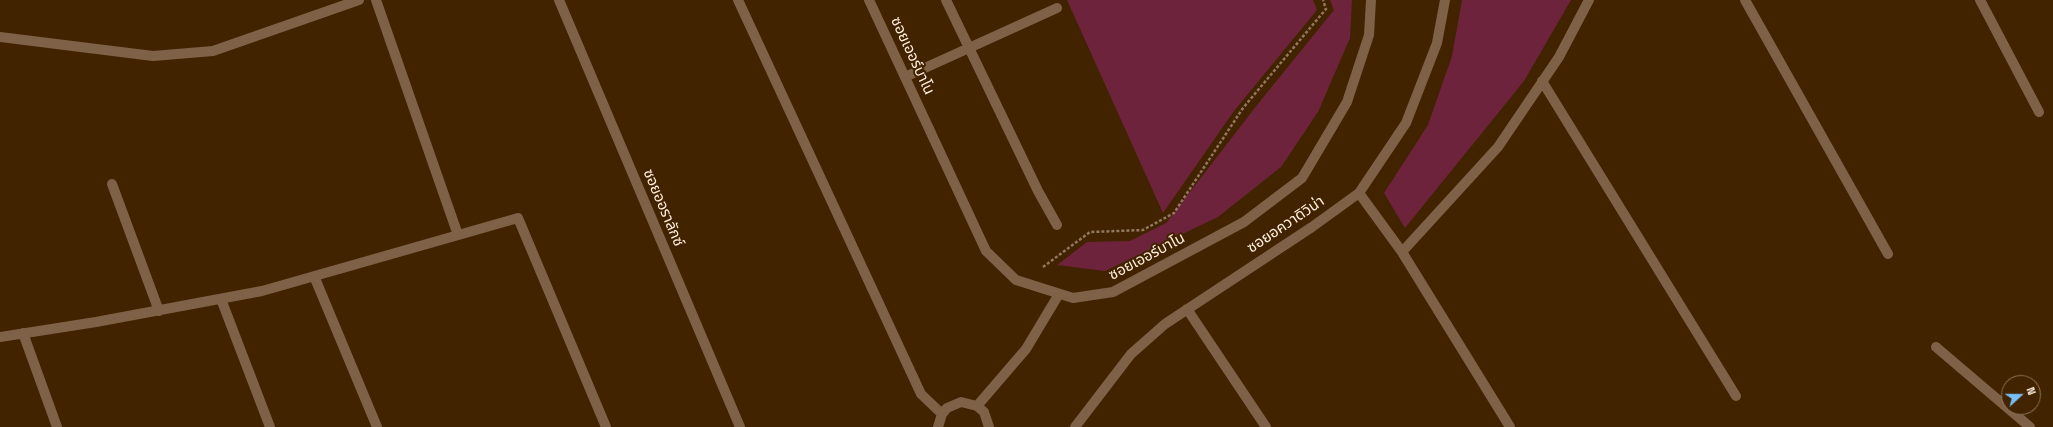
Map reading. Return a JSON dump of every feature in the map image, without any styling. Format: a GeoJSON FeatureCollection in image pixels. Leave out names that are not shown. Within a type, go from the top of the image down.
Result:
{"type":"FeatureCollection","features":[{"type":"Feature","properties":{"kind":"street"},"geometry":{"type":"LineString","coordinates":[[0,37],[153,56],[213,51],[359,0]]}},
{"type":"Feature","properties":{"kind":"street"},"geometry":{"type":"LineString","coordinates":[[376,0],[458,235]]}},
{"type":"Feature","properties":{"kind":"street","name":"ซอยออราลักซ์"},"geometry":{"type":"LineString","coordinates":[[559,0],[740,427]]}},
{"type":"Feature","properties":{"kind":"street"},"geometry":{"type":"LineString","coordinates":[[738,0],[921,394],[942,414]]}},
{"type":"Feature","properties":{"kind":"street","name":"ซอยเออร์บาโน"},"geometry":{"type":"LineString","coordinates":[[869,0],[986,251],[1016,280],[1073,298],[1113,292],[1244,222],[1302,178],[1347,102],[1369,35],[1371,0]]}},
{"type":"Feature","properties":{"kind":"street"},"geometry":{"type":"LineString","coordinates":[[946,0],[1038,191],[1058,224]]}},
{"type":"Feature","properties":{"kind":"street","name":"ซอยอควาดิวิน่า"},"geometry":{"type":"LineString","coordinates":[[1075,427],[1131,354],[1165,324],[1312,227],[1359,193],[1406,123],[1437,43],[1445,0]]}},
{"type":"Feature","properties":{"kind":"street"},"geometry":{"type":"LineString","coordinates":[[1402,252],[1498,147],[1542,81],[1560,57],[1589,0]]}},
{"type":"Feature","properties":{"kind":"street"},"geometry":{"type":"LineString","coordinates":[[1744,0],[1888,254]]}},
{"type":"Feature","properties":{"kind":"street"},"geometry":{"type":"LineString","coordinates":[[1980,0],[2038,112]]}},
{"type":"Feature","properties":{"kind":"street"},"geometry":{"type":"LineString","coordinates":[[905,77],[1057,8]]}},
{"type":"Feature","properties":{"kind":"street"},"geometry":{"type":"LineString","coordinates":[[1542,81],[1736,396]]}},
{"type":"Feature","properties":{"kind":"street"},"geometry":{"type":"LineString","coordinates":[[112,184],[158,311]]}},
{"type":"Feature","properties":{"kind":"street"},"geometry":{"type":"LineString","coordinates":[[1359,193],[1402,252],[1510,427]]}},
{"type":"Feature","properties":{"kind":"street"},"geometry":{"type":"LineString","coordinates":[[0,337],[158,311],[262,291],[518,218],[606,427]]}},
{"type":"Feature","properties":{"kind":"street"},"geometry":{"type":"LineString","coordinates":[[314,276],[377,427]]}},
{"type":"Feature","properties":{"kind":"street"},"geometry":{"type":"LineString","coordinates":[[977,406],[1026,349],[1058,294]]}},
{"type":"Feature","properties":{"kind":"street"},"geometry":{"type":"LineString","coordinates":[[221,299],[270,427]]}},
{"type":"Feature","properties":{"kind":"street"},"geometry":{"type":"LineString","coordinates":[[1187,309],[1266,427]]}},
{"type":"Feature","properties":{"kind":"street"},"geometry":{"type":"LineString","coordinates":[[23,333],[57,427]]}},
{"type":"Feature","properties":{"kind":"street"},"geometry":{"type":"LineString","coordinates":[[1936,347],[2030,427]]}},
{"type":"Feature","properties":{"kind":"street"},"geometry":{"type":"LineString","coordinates":[[938,427],[942,414],[947,408],[962,402],[977,406],[984,412],[989,427]]}},
{"type":"Feature","properties":{"kind":"path"},"geometry":{"type":"LineString","coordinates":[[1023,282],[1090,232],[1144,230],[1174,212],[1243,108],[1326,9],[1323,0]]}},
{"type":"Feature","properties":{"kind":"shaded area"},"geometry":{"type":"Polygon","coordinates":[[[1067,0],[1313,0],[1317,10],[1234,111],[1163,213],[1067,0]]]}},
{"type":"Feature","properties":{"kind":"shaded area"},"geometry":{"type":"Polygon","coordinates":[[[1330,0],[1352,0],[1350,38],[1318,112],[1281,167],[1218,217],[1105,271],[1057,265],[1087,242],[1130,241],[1166,223],[1257,105],[1334,10],[1330,0]]]}},
{"type":"Feature","properties":{"kind":"shaded area"},"geometry":{"type":"Polygon","coordinates":[[[1462,0],[1571,0],[1524,81],[1405,228],[1384,193],[1428,125],[1452,56],[1462,0]]]}}]}
